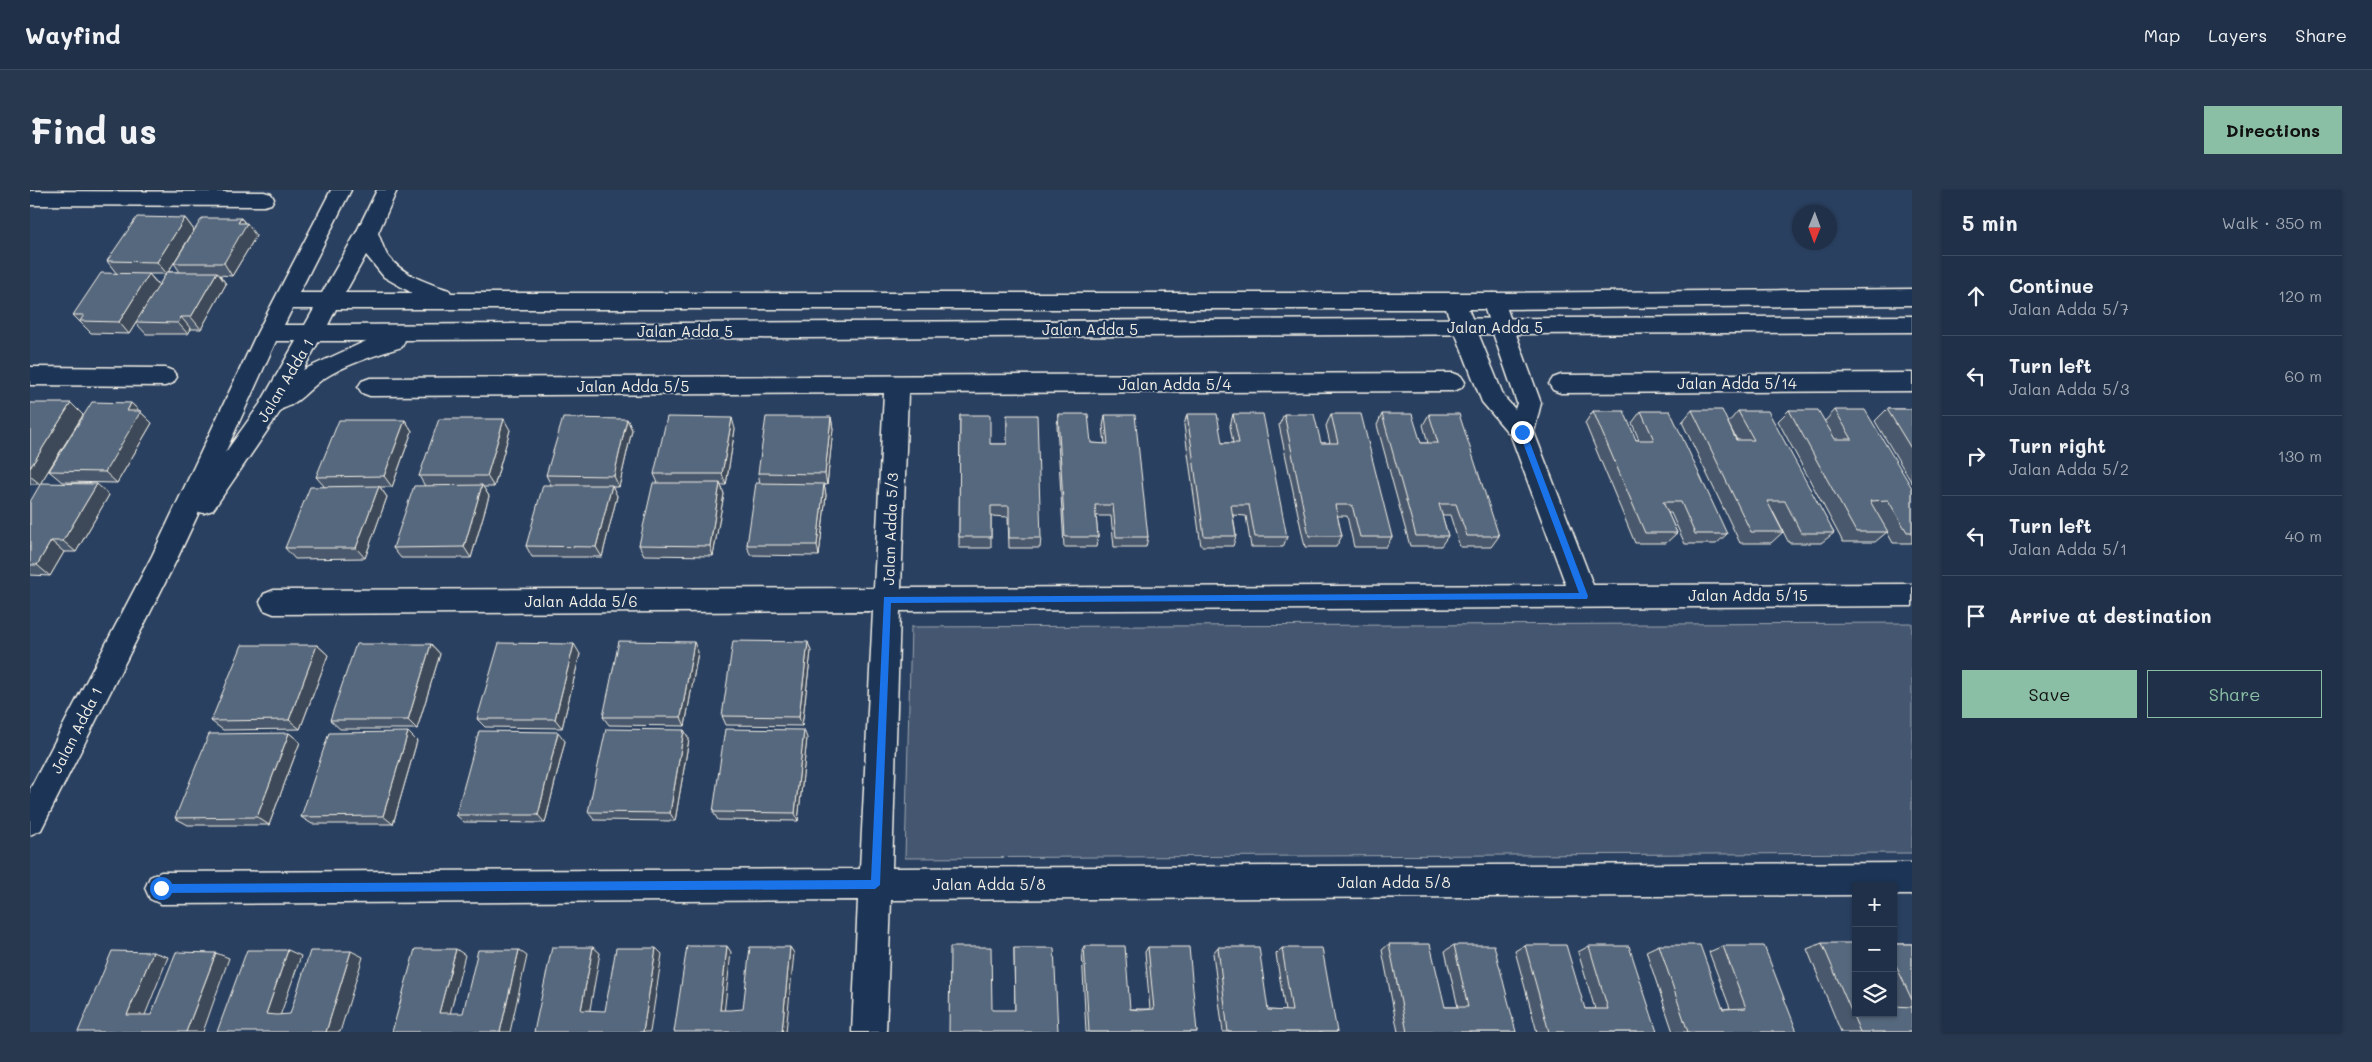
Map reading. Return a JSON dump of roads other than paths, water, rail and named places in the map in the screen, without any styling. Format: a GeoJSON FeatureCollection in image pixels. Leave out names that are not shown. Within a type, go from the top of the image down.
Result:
{"type":"FeatureCollection","features":[{"type":"Feature","properties":{"kind":"street","name":"Jalan Adda 1"},"geometry":{"type":"LineString","coordinates":[[30,820],[164,559],[268,333],[341,190]]}},
{"type":"Feature","properties":{"kind":"street","name":"Jalan Adda 1"},"geometry":{"type":"LineString","coordinates":[[164,559],[270,410],[367,233],[387,190]]}},
{"type":"Feature","properties":{"kind":"street"},"geometry":{"type":"LineString","coordinates":[[30,198],[264,199]]}},
{"type":"Feature","properties":{"kind":"street"},"geometry":{"type":"LineString","coordinates":[[367,233],[379,258],[397,276],[427,292],[456,299]]}},
{"type":"Feature","properties":{"kind":"street","name":"Jalan Adda 5"},"geometry":{"type":"LineString","coordinates":[[284,301],[329,302],[456,299],[1493,301],[1912,297]]}},
{"type":"Feature","properties":{"kind":"street"},"geometry":{"type":"LineString","coordinates":[[1454,300],[1494,402],[1522,432],[1584,596]]}},
{"type":"Feature","properties":{"kind":"street"},"geometry":{"type":"LineString","coordinates":[[1493,301],[1530,403],[1522,432]]}},
{"type":"Feature","properties":{"kind":"street","name":"Jalan Adda 5"},"geometry":{"type":"LineString","coordinates":[[268,333],[1912,324]]}},
{"type":"Feature","properties":{"kind":"street"},"geometry":{"type":"LineString","coordinates":[[270,410],[315,372],[369,348],[427,332]]}},
{"type":"Feature","properties":{"kind":"street"},"geometry":{"type":"LineString","coordinates":[[30,376],[165,377]]}},
{"type":"Feature","properties":{"kind":"street","name":"Jalan Adda 5/4"},"geometry":{"type":"LineString","coordinates":[[896,385],[1453,382]]}},
{"type":"Feature","properties":{"kind":"street","name":"Jalan Adda 5/14"},"geometry":{"type":"LineString","coordinates":[[1561,384],[1912,382]]}},
{"type":"Feature","properties":{"kind":"street","name":"Jalan Adda 5/5"},"geometry":{"type":"LineString","coordinates":[[370,387],[896,385]]}},
{"type":"Feature","properties":{"kind":"street","name":"Jalan Adda 5/3"},"geometry":{"type":"LineString","coordinates":[[869,1032],[896,385]]}},
{"type":"Feature","properties":{"kind":"street","name":"Jalan Adda 5/15"},"geometry":{"type":"LineString","coordinates":[[887,599],[1912,595]]}},
{"type":"Feature","properties":{"kind":"street","name":"Jalan Adda 5/6"},"geometry":{"type":"LineString","coordinates":[[274,602],[887,599]]}},
{"type":"Feature","properties":{"kind":"street","name":"Jalan Adda 5/8"},"geometry":{"type":"LineString","coordinates":[[161,888],[1912,879]]}}]}
